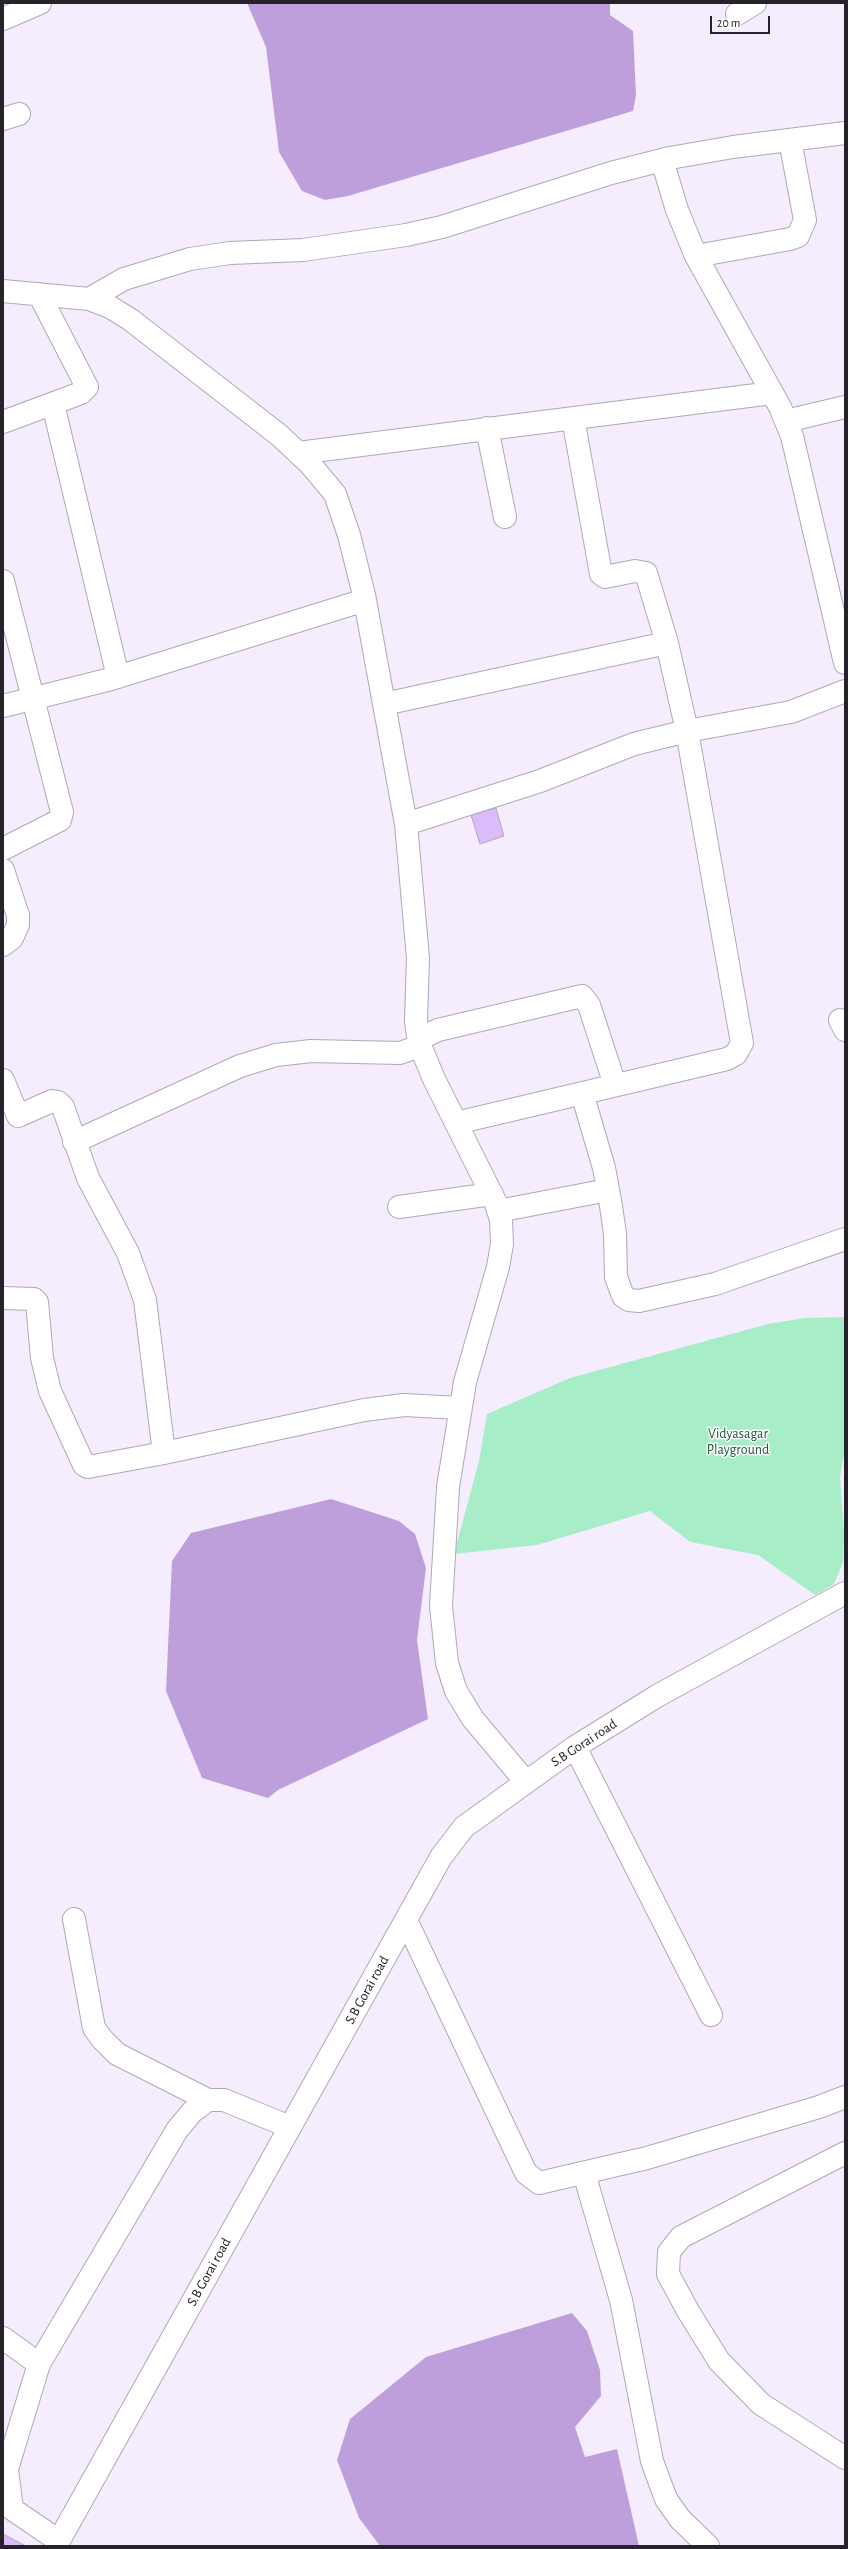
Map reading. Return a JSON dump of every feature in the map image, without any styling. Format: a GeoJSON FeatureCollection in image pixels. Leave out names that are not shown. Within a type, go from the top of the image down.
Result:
{"type":"FeatureCollection","features":[{"type":"Feature","properties":{"kind":"street"},"geometry":{"type":"LineString","coordinates":[[3,19],[40,3]]}},
{"type":"Feature","properties":{"kind":"street"},"geometry":{"type":"LineString","coordinates":[[736,14],[755,3]]}},
{"type":"Feature","properties":{"kind":"street"},"geometry":{"type":"LineString","coordinates":[[89,299],[124,279],[154,268],[190,259],[230,253],[302,250],[442,227],[611,172],[662,160],[733,147],[845,133]]}},
{"type":"Feature","properties":{"kind":"street"},"geometry":{"type":"LineString","coordinates":[[696,256],[790,240],[798,236],[805,220],[790,140]]}},
{"type":"Feature","properties":{"kind":"street"},"geometry":{"type":"LineString","coordinates":[[662,160],[677,210],[696,256],[772,392],[792,436],[845,663]]}},
{"type":"Feature","properties":{"kind":"street"},"geometry":{"type":"LineString","coordinates":[[3,291],[89,299],[110,307],[131,320],[278,435],[310,464],[334,494],[350,535],[365,600],[406,824],[418,958],[416,1021],[420,1043],[434,1079],[495,1202],[502,1244],[498,1267],[475,1344],[460,1408],[448,1487],[441,1606],[447,1664],[456,1691],[473,1719],[526,1782]]}},
{"type":"Feature","properties":{"kind":"street"},"geometry":{"type":"LineString","coordinates":[[3,422],[81,394],[85,391],[87,383],[39,294]]}},
{"type":"Feature","properties":{"kind":"street"},"geometry":{"type":"LineString","coordinates":[[298,453],[772,392]]}},
{"type":"Feature","properties":{"kind":"street"},"geometry":{"type":"LineString","coordinates":[[53,404],[118,677]]}},
{"type":"Feature","properties":{"kind":"street"},"geometry":{"type":"LineString","coordinates":[[786,421],[845,406]]}},
{"type":"Feature","properties":{"kind":"street"},"geometry":{"type":"LineString","coordinates":[[456,1123],[727,1059],[741,1049],[741,1035],[687,731],[667,643],[646,573],[635,571],[605,577],[601,574],[573,418]]}},
{"type":"Feature","properties":{"kind":"street"},"geometry":{"type":"LineString","coordinates":[[487,428],[505,517]]}},
{"type":"Feature","properties":{"kind":"street"},"geometry":{"type":"LineString","coordinates":[[3,581],[62,812],[60,820],[3,850]]}},
{"type":"Feature","properties":{"kind":"street"},"geometry":{"type":"LineString","coordinates":[[3,706],[118,677],[365,600]]}},
{"type":"Feature","properties":{"kind":"street"},"geometry":{"type":"LineString","coordinates":[[384,704],[667,643]]}},
{"type":"Feature","properties":{"kind":"street"},"geometry":{"type":"LineString","coordinates":[[406,824],[540,781],[634,744],[687,731],[791,712],[845,691]]}},
{"type":"Feature","properties":{"kind":"street"},"geometry":{"type":"LineString","coordinates":[[3,870],[18,915],[18,926],[12,938],[3,945]]}},
{"type":"Feature","properties":{"kind":"street"},"geometry":{"type":"LineString","coordinates":[[74,1142],[240,1066],[276,1055],[311,1051],[400,1053],[414,1048],[420,1043],[424,1036],[438,1030],[582,996],[589,1005],[615,1085]]}},
{"type":"Feature","properties":{"kind":"street"},"geometry":{"type":"LineString","coordinates":[[3,1080],[11,1119],[45,1103],[58,1102],[62,1107],[88,1178],[128,1253],[140,1280],[145,1300],[164,1453]]}},
{"type":"Feature","properties":{"kind":"street"},"geometry":{"type":"LineString","coordinates":[[582,1093],[608,1190],[615,1234],[616,1278],[623,1296],[629,1300],[639,1301],[715,1284],[845,1239]]}},
{"type":"Feature","properties":{"kind":"street"},"geometry":{"type":"LineString","coordinates":[[398,1207],[495,1202],[608,1190]]}},
{"type":"Feature","properties":{"kind":"street"},"geometry":{"type":"LineString","coordinates":[[3,1298],[34,1299],[37,1302],[42,1358],[50,1391],[84,1465],[88,1467],[164,1453],[364,1410],[404,1405],[460,1408]]}},
{"type":"Feature","properties":{"kind":"street","name":"S.B Gorai road"},"geometry":{"type":"LineString","coordinates":[[61,2542],[441,1857],[464,1827],[574,1747],[657,1696],[845,1593]]}},
{"type":"Feature","properties":{"kind":"street"},"geometry":{"type":"LineString","coordinates":[[574,1747],[711,2015]]}},
{"type":"Feature","properties":{"kind":"street"},"geometry":{"type":"LineString","coordinates":[[74,1919],[94,2028],[102,2039],[117,2054],[208,2100],[224,2100],[290,2128]]}},
{"type":"Feature","properties":{"kind":"street"},"geometry":{"type":"LineString","coordinates":[[406,1920],[526,2173],[539,2183],[647,2158],[819,2107],[845,2097]]}},
{"type":"Feature","properties":{"kind":"street"},"geometry":{"type":"LineString","coordinates":[[61,2542],[12,2509],[7,2469],[39,2364],[177,2130],[192,2112],[208,2100]]}},
{"type":"Feature","properties":{"kind":"street"},"geometry":{"type":"LineString","coordinates":[[843,2160],[681,2237],[669,2252],[668,2274],[718,2361],[761,2404],[845,2458]]}},
{"type":"Feature","properties":{"kind":"street"},"geometry":{"type":"LineString","coordinates":[[584,2173],[621,2300],[652,2461],[666,2499],[680,2520],[708,2546]]}},
{"type":"Feature","properties":{"kind":"street"},"geometry":{"type":"LineString","coordinates":[[3,2338],[39,2364]]}},
{"type":"Feature","properties":{"kind":"green space","name":"Vidyasagar Playground"},"geometry":{"type":"Polygon","coordinates":[[[845,1317],[845,1448],[840,1477],[844,1534],[843,1562],[834,1584],[815,1595],[758,1555],[690,1542],[650,1511],[537,1545],[454,1554],[479,1461],[487,1414],[570,1378],[768,1324],[805,1318],[845,1317]]]}},
{"type":"Feature","properties":{"kind":"shaded area"},"geometry":{"type":"Polygon","coordinates":[[[247,3],[610,3],[610,15],[633,31],[636,95],[633,111],[348,196],[325,200],[302,191],[279,152],[266,47],[247,3]]]}},
{"type":"Feature","properties":{"kind":"shaded area"},"geometry":{"type":"Polygon","coordinates":[[[331,1499],[399,1521],[415,1534],[426,1568],[417,1640],[428,1719],[278,1790],[268,1798],[202,1778],[166,1691],[172,1561],[191,1533],[331,1499]]]}},
{"type":"Feature","properties":{"kind":"shaded area"},"geometry":{"type":"Polygon","coordinates":[[[572,2313],[587,2331],[600,2370],[601,2396],[575,2427],[585,2457],[617,2449],[639,2546],[380,2546],[359,2518],[337,2460],[350,2419],[426,2357],[572,2313]]]}},
{"type":"Feature","properties":{"kind":"building"},"geometry":{"type":"Polygon","coordinates":[[[496,808],[504,836],[480,844],[471,815],[496,808]]]}},
{"type":"Feature","properties":{"kind":"building"},"geometry":{"type":"Polygon","coordinates":[[[3,2534],[26,2546],[3,2546],[3,2534]]]}}]}
